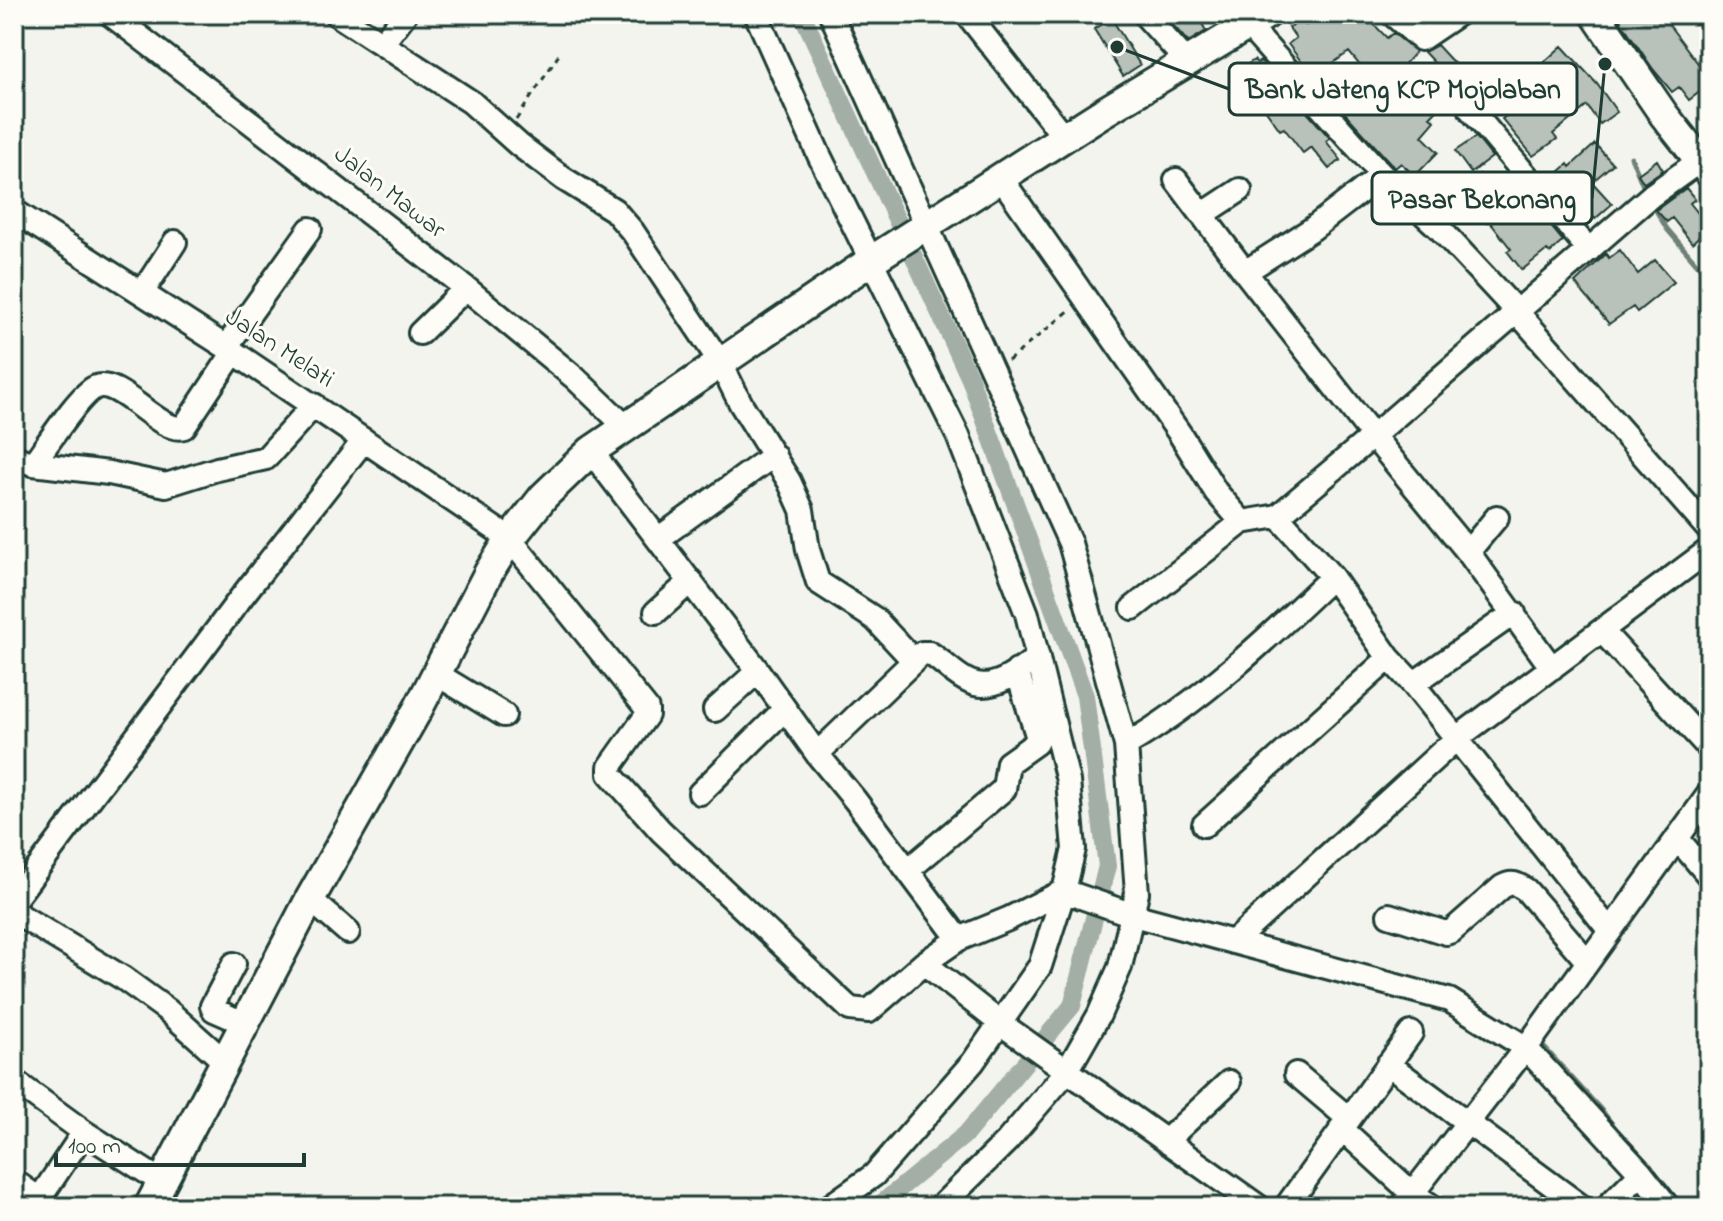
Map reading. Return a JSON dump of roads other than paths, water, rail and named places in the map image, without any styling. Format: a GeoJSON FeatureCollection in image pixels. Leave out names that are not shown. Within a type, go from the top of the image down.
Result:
{"type":"FeatureCollection","features":[{"type":"Feature","properties":{"kind":"main road"},"geometry":{"type":"LineString","coordinates":[[1595,14],[1648,93],[1706,163]]}},
{"type":"Feature","properties":{"kind":"main road"},"geometry":{"type":"LineString","coordinates":[[156,1195],[310,899],[418,709],[435,673],[510,539],[544,496],[591,451],[875,258],[1258,20]]}},
{"type":"Feature","properties":{"kind":"street","name":"Jalan Mawar"},"geometry":{"type":"LineString","coordinates":[[110,14],[466,288],[575,378],[626,427]]}},
{"type":"Feature","properties":{"kind":"street"},"geometry":{"type":"LineString","coordinates":[[336,14],[471,102],[564,179],[614,210],[633,232],[720,362],[741,404],[774,455],[802,510],[808,550],[818,582],[875,619],[913,660]]}},
{"type":"Feature","properties":{"kind":"street"},"geometry":{"type":"LineString","coordinates":[[382,44],[405,14]]}},
{"type":"Feature","properties":{"kind":"street"},"geometry":{"type":"LineString","coordinates":[[756,14],[819,155],[875,258],[958,436],[1027,614],[1068,781],[1074,849],[1066,892],[1040,966],[1006,1026],[874,1175],[829,1207]]}},
{"type":"Feature","properties":{"kind":"street"},"geometry":{"type":"LineString","coordinates":[[831,14],[921,230],[992,373],[1070,543],[1126,745],[1137,893],[1120,967],[1099,1015],[1064,1069],[1007,1141],[940,1207]]}},
{"type":"Feature","properties":{"kind":"street"},"geometry":{"type":"LineString","coordinates":[[967,14],[1065,138]]}},
{"type":"Feature","properties":{"kind":"street"},"geometry":{"type":"LineString","coordinates":[[1144,14],[1188,63]]}},
{"type":"Feature","properties":{"kind":"street"},"geometry":{"type":"LineString","coordinates":[[1392,14],[1415,37],[1423,39],[1458,14]]}},
{"type":"Feature","properties":{"kind":"street"},"geometry":{"type":"LineString","coordinates":[[1258,20],[1382,175],[1439,228],[1518,313],[1709,530]]}},
{"type":"Feature","properties":{"kind":"street"},"geometry":{"type":"LineString","coordinates":[[1471,110],[1589,250]]}},
{"type":"Feature","properties":{"kind":"street"},"geometry":{"type":"LineString","coordinates":[[1133,608],[1242,522],[1278,516],[1644,202],[1706,163]]}},
{"type":"Feature","properties":{"kind":"street"},"geometry":{"type":"LineString","coordinates":[[1245,272],[1312,229],[1382,175]]}},
{"type":"Feature","properties":{"kind":"street"},"geometry":{"type":"LineString","coordinates":[[1001,178],[1180,434],[1216,492],[1242,522]]}},
{"type":"Feature","properties":{"kind":"street"},"geometry":{"type":"LineString","coordinates":[[1176,180],[1373,436],[1468,552],[1552,668]]}},
{"type":"Feature","properties":{"kind":"street"},"geometry":{"type":"LineString","coordinates":[[1202,215],[1240,190]]}},
{"type":"Feature","properties":{"kind":"street","name":"Jalan Melati"},"geometry":{"type":"LineString","coordinates":[[14,211],[230,349],[510,539],[647,709],[647,715],[610,769],[610,774],[661,831],[850,1009],[869,1011],[924,963]]}},
{"type":"Feature","properties":{"kind":"street"},"geometry":{"type":"LineString","coordinates":[[23,461],[92,389],[99,386],[129,399],[172,427],[184,427],[230,349],[310,229]]}},
{"type":"Feature","properties":{"kind":"street"},"geometry":{"type":"LineString","coordinates":[[142,293],[175,242]]}},
{"type":"Feature","properties":{"kind":"street"},"geometry":{"type":"LineString","coordinates":[[420,333],[466,288]]}},
{"type":"Feature","properties":{"kind":"street"},"geometry":{"type":"LineString","coordinates":[[23,461],[174,484],[217,469],[266,458],[314,405]]}},
{"type":"Feature","properties":{"kind":"street"},"geometry":{"type":"LineString","coordinates":[[14,900],[243,595],[364,440]]}},
{"type":"Feature","properties":{"kind":"street"},"geometry":{"type":"LineString","coordinates":[[591,451],[959,939]]}},
{"type":"Feature","properties":{"kind":"street"},"geometry":{"type":"LineString","coordinates":[[658,539],[774,455]]}},
{"type":"Feature","properties":{"kind":"street"},"geometry":{"type":"LineString","coordinates":[[1278,516],[1332,577],[1389,658],[1610,931]]}},
{"type":"Feature","properties":{"kind":"street"},"geometry":{"type":"LineString","coordinates":[[1468,552],[1497,517]]}},
{"type":"Feature","properties":{"kind":"street"},"geometry":{"type":"LineString","coordinates":[[1233,942],[1456,739],[1709,550]]}},
{"type":"Feature","properties":{"kind":"street"},"geometry":{"type":"LineString","coordinates":[[1126,745],[1160,726],[1271,634],[1332,577]]}},
{"type":"Feature","properties":{"kind":"street"},"geometry":{"type":"LineString","coordinates":[[656,612],[691,581]]}},
{"type":"Feature","properties":{"kind":"street"},"geometry":{"type":"LineString","coordinates":[[1413,684],[1514,613]]}},
{"type":"Feature","properties":{"kind":"street"},"geometry":{"type":"LineString","coordinates":[[1602,631],[1709,748]]}},
{"type":"Feature","properties":{"kind":"street"},"geometry":{"type":"LineString","coordinates":[[817,754],[922,653],[929,653],[972,683],[983,685],[999,682],[1038,657]]}},
{"type":"Feature","properties":{"kind":"street"},"geometry":{"type":"LineString","coordinates":[[1204,825],[1389,658]]}},
{"type":"Feature","properties":{"kind":"street"},"geometry":{"type":"LineString","coordinates":[[715,710],[758,671]]}},
{"type":"Feature","properties":{"kind":"street"},"geometry":{"type":"LineString","coordinates":[[908,870],[1004,789],[1008,763],[1036,743],[1037,735],[1017,671]]}},
{"type":"Feature","properties":{"kind":"street"},"geometry":{"type":"LineString","coordinates":[[435,673],[504,715]]}},
{"type":"Feature","properties":{"kind":"street"},"geometry":{"type":"LineString","coordinates":[[700,793],[785,709]]}},
{"type":"Feature","properties":{"kind":"street"},"geometry":{"type":"LineString","coordinates":[[1408,1200],[1531,1040],[1709,794]]}},
{"type":"Feature","properties":{"kind":"street"},"geometry":{"type":"LineString","coordinates":[[1677,838],[1709,876]]}},
{"type":"Feature","properties":{"kind":"street"},"geometry":{"type":"LineString","coordinates":[[1389,915],[1446,933],[1502,887],[1509,883],[1517,884],[1526,890],[1588,962]]}},
{"type":"Feature","properties":{"kind":"street"},"geometry":{"type":"LineString","coordinates":[[1259,1207],[1064,1069],[924,963],[959,939],[1066,892],[1130,914],[1436,995],[1531,1040],[1668,1207]]}},
{"type":"Feature","properties":{"kind":"street"},"geometry":{"type":"LineString","coordinates":[[310,899],[348,932]]}},
{"type":"Feature","properties":{"kind":"street"},"geometry":{"type":"LineString","coordinates":[[14,912],[123,978],[167,1010],[225,1062]]}},
{"type":"Feature","properties":{"kind":"street"},"geometry":{"type":"LineString","coordinates":[[234,964],[212,1006],[214,1010],[246,1024]]}},
{"type":"Feature","properties":{"kind":"street"},"geometry":{"type":"LineString","coordinates":[[1286,1207],[1411,1033]]}},
{"type":"Feature","properties":{"kind":"street"},"geometry":{"type":"LineString","coordinates":[[1388,1064],[1582,1207]]}},
{"type":"Feature","properties":{"kind":"street"},"geometry":{"type":"LineString","coordinates":[[1296,1074],[1345,1123],[1408,1200],[1433,1207]]}},
{"type":"Feature","properties":{"kind":"street"},"geometry":{"type":"LineString","coordinates":[[14,1081],[84,1132],[156,1195]]}},
{"type":"Feature","properties":{"kind":"street"},"geometry":{"type":"LineString","coordinates":[[1167,1140],[1229,1082]]}},
{"type":"Feature","properties":{"kind":"street"},"geometry":{"type":"LineString","coordinates":[[14,1181],[36,1203],[84,1132]]}},
{"type":"Feature","properties":{"kind":"street"},"geometry":{"type":"LineString","coordinates":[[1607,1207],[1641,1173]]}},
{"type":"Feature","properties":{"kind":"waterway"},"geometry":{"type":"LineString","coordinates":[[802,14],[970,379],[1085,696],[1107,866],[1072,1006],[966,1134],[877,1207]]}},
{"type":"Feature","properties":{"kind":"waterway"},"geometry":{"type":"LineString","coordinates":[[1631,157],[1646,193]]}},
{"type":"Feature","properties":{"kind":"waterway"},"geometry":{"type":"LineString","coordinates":[[1651,202],[1667,229],[1709,278]]}},
{"type":"Feature","properties":{"kind":"waterway"},"geometry":{"type":"LineString","coordinates":[[1102,889],[1121,900]]}},
{"type":"Feature","properties":{"kind":"waterway"},"geometry":{"type":"LineString","coordinates":[[1391,973],[1439,987]]}},
{"type":"Feature","properties":{"kind":"waterway"},"geometry":{"type":"LineString","coordinates":[[1539,1042],[1624,1139]]}},
{"type":"Feature","properties":{"kind":"place","name":"Bank Jateng KCP Mojolaban"},"geometry":{"type":"Point","coordinates":[1117,47]}},
{"type":"Feature","properties":{"kind":"place","name":"Pasar Bekonang"},"geometry":{"type":"Point","coordinates":[1605,64]}}]}
